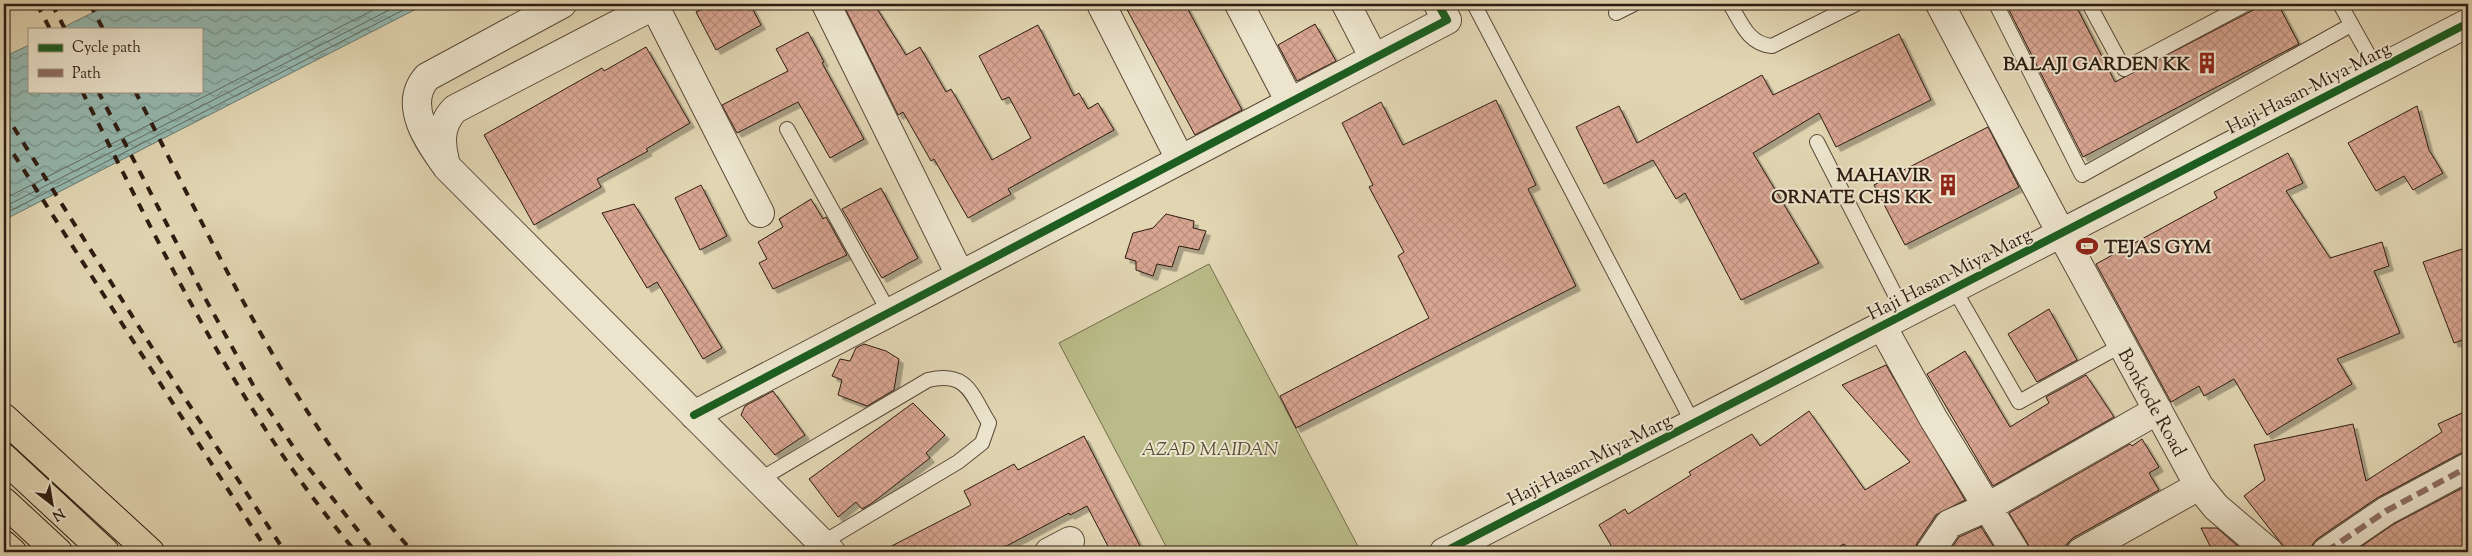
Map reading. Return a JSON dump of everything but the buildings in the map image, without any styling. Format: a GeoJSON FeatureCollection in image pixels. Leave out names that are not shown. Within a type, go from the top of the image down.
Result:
{"type":"FeatureCollection","features":[{"type":"Feature","properties":{"kind":"main road"},"geometry":{"type":"LineString","coordinates":[[4,418],[150,552]]}},
{"type":"Feature","properties":{"kind":"main road"},"geometry":{"type":"LineString","coordinates":[[4,458],[105,552]]}},
{"type":"Feature","properties":{"kind":"main road"},"geometry":{"type":"LineString","coordinates":[[4,502],[58,552]]}},
{"type":"Feature","properties":{"kind":"main road"},"geometry":{"type":"LineString","coordinates":[[4,545],[12,552]]}},
{"type":"Feature","properties":{"kind":"street"},"geometry":{"type":"LineString","coordinates":[[562,4],[435,70],[420,84],[415,100],[419,117],[436,152],[447,167],[826,548]]}},
{"type":"Feature","properties":{"kind":"street"},"geometry":{"type":"LineString","coordinates":[[447,167],[442,146],[442,128],[454,109],[655,4],[760,214]]}},
{"type":"Feature","properties":{"kind":"street"},"geometry":{"type":"LineString","coordinates":[[826,4],[960,275]]}},
{"type":"Feature","properties":{"kind":"street"},"geometry":{"type":"LineString","coordinates":[[1101,4],[1180,160]]}},
{"type":"Feature","properties":{"kind":"street"},"geometry":{"type":"LineString","coordinates":[[1239,4],[1290,102]]}},
{"type":"Feature","properties":{"kind":"street"},"geometry":{"type":"LineString","coordinates":[[1346,4],[1374,58]]}},
{"type":"Feature","properties":{"kind":"street"},"geometry":{"type":"LineString","coordinates":[[694,415],[1447,20],[1438,4]]}},
{"type":"Feature","properties":{"kind":"street","name":"Bonkode Road"},"geometry":{"type":"LineString","coordinates":[[1940,4],[2061,233],[2199,486],[2216,507],[2268,552]]}},
{"type":"Feature","properties":{"kind":"street","name":"Haji Hasan Miya Marg"},"geometry":{"type":"LineString","coordinates":[[1444,552],[2468,23]]}},
{"type":"Feature","properties":{"kind":"street"},"geometry":{"type":"LineString","coordinates":[[1894,320],[1986,508],[2015,552]]}},
{"type":"Feature","properties":{"kind":"street"},"geometry":{"type":"LineString","coordinates":[[1930,552],[1950,524],[1986,508],[2158,410]]}},
{"type":"Feature","properties":{"kind":"street"},"geometry":{"type":"LineString","coordinates":[[2326,552],[2386,511],[2468,467]]}},
{"type":"Feature","properties":{"kind":"street"},"geometry":{"type":"LineString","coordinates":[[2081,552],[2199,486]]}},
{"type":"Feature","properties":{"kind":"lane"},"geometry":{"type":"LineString","coordinates":[[1474,4],[1693,423]]}},
{"type":"Feature","properties":{"kind":"lane"},"geometry":{"type":"LineString","coordinates":[[1616,13],[1634,4]]}},
{"type":"Feature","properties":{"kind":"lane"},"geometry":{"type":"LineString","coordinates":[[1730,4],[1750,38],[1761,45],[1772,46],[1856,4]]}},
{"type":"Feature","properties":{"kind":"lane"},"geometry":{"type":"LineString","coordinates":[[1996,4],[2082,175],[2351,25]]}},
{"type":"Feature","properties":{"kind":"lane"},"geometry":{"type":"LineString","coordinates":[[2088,4],[2124,69],[2246,4]]}},
{"type":"Feature","properties":{"kind":"lane"},"geometry":{"type":"LineString","coordinates":[[2340,4],[2377,70]]}},
{"type":"Feature","properties":{"kind":"lane"},"geometry":{"type":"LineString","coordinates":[[787,129],[890,312]]}},
{"type":"Feature","properties":{"kind":"lane"},"geometry":{"type":"LineString","coordinates":[[1817,142],[1894,320]]}},
{"type":"Feature","properties":{"kind":"lane"},"geometry":{"type":"LineString","coordinates":[[1954,289],[2019,402],[2122,345]]}},
{"type":"Feature","properties":{"kind":"lane"},"geometry":{"type":"LineString","coordinates":[[759,480],[928,380],[946,376],[963,382],[989,423],[982,443],[958,462],[826,548]]}},
{"type":"Feature","properties":{"kind":"green space","name":"AZAD MAIDAN"},"geometry":{"type":"Polygon","coordinates":[[[1209,264],[1361,552],[1169,552],[1059,343],[1209,264]]]}},
{"type":"Feature","properties":{"kind":"water"},"geometry":{"type":"Polygon","coordinates":[[[110,4],[426,4],[4,220],[4,57],[28,45],[28,92],[202,92],[202,28],[62,28],[110,4]]]}},
{"type":"Feature","properties":{"kind":"railway"},"geometry":{"type":"LineString","coordinates":[[37,4],[49,28]]}},
{"type":"Feature","properties":{"kind":"railway"},"geometry":{"type":"LineString","coordinates":[[52,4],[64,28]]}},
{"type":"Feature","properties":{"kind":"railway"},"geometry":{"type":"LineString","coordinates":[[90,4],[102,28]]}},
{"type":"Feature","properties":{"kind":"railway"},"geometry":{"type":"LineString","coordinates":[[83,92],[173,271],[239,388],[275,444],[314,499],[356,552]]}},
{"type":"Feature","properties":{"kind":"railway"},"geometry":{"type":"LineString","coordinates":[[99,92],[205,298],[257,392],[300,457],[375,552]]}},
{"type":"Feature","properties":{"kind":"railway"},"geometry":{"type":"LineString","coordinates":[[136,92],[227,271],[293,389],[330,446],[370,500],[413,552]]}},
{"type":"Feature","properties":{"kind":"railway"},"geometry":{"type":"LineString","coordinates":[[4,112],[151,346],[285,552]]}},
{"type":"Feature","properties":{"kind":"railway"},"geometry":{"type":"LineString","coordinates":[[4,139],[268,552]]}},
{"type":"Feature","properties":{"kind":"marked path"},"geometry":{"type":"LineString","coordinates":[[2326,552],[2386,511],[2468,467]]}},
{"type":"Feature","properties":{"kind":"cycle path"},"geometry":{"type":"LineString","coordinates":[[694,415],[1447,20],[1438,4]]}},
{"type":"Feature","properties":{"kind":"cycle path"},"geometry":{"type":"LineString","coordinates":[[1444,552],[2468,23]]}},
{"type":"Feature","properties":{"kind":"place","name":"BALAJI GARDEN KK"},"geometry":{"type":"Point","coordinates":[2207,63]}},
{"type":"Feature","properties":{"kind":"place","name":"MAHAVIR ORNATE CHS KK"},"geometry":{"type":"Point","coordinates":[1948,185]}},
{"type":"Feature","properties":{"kind":"place","name":"TEJAS GYM"},"geometry":{"type":"Point","coordinates":[2087,246]}}]}
